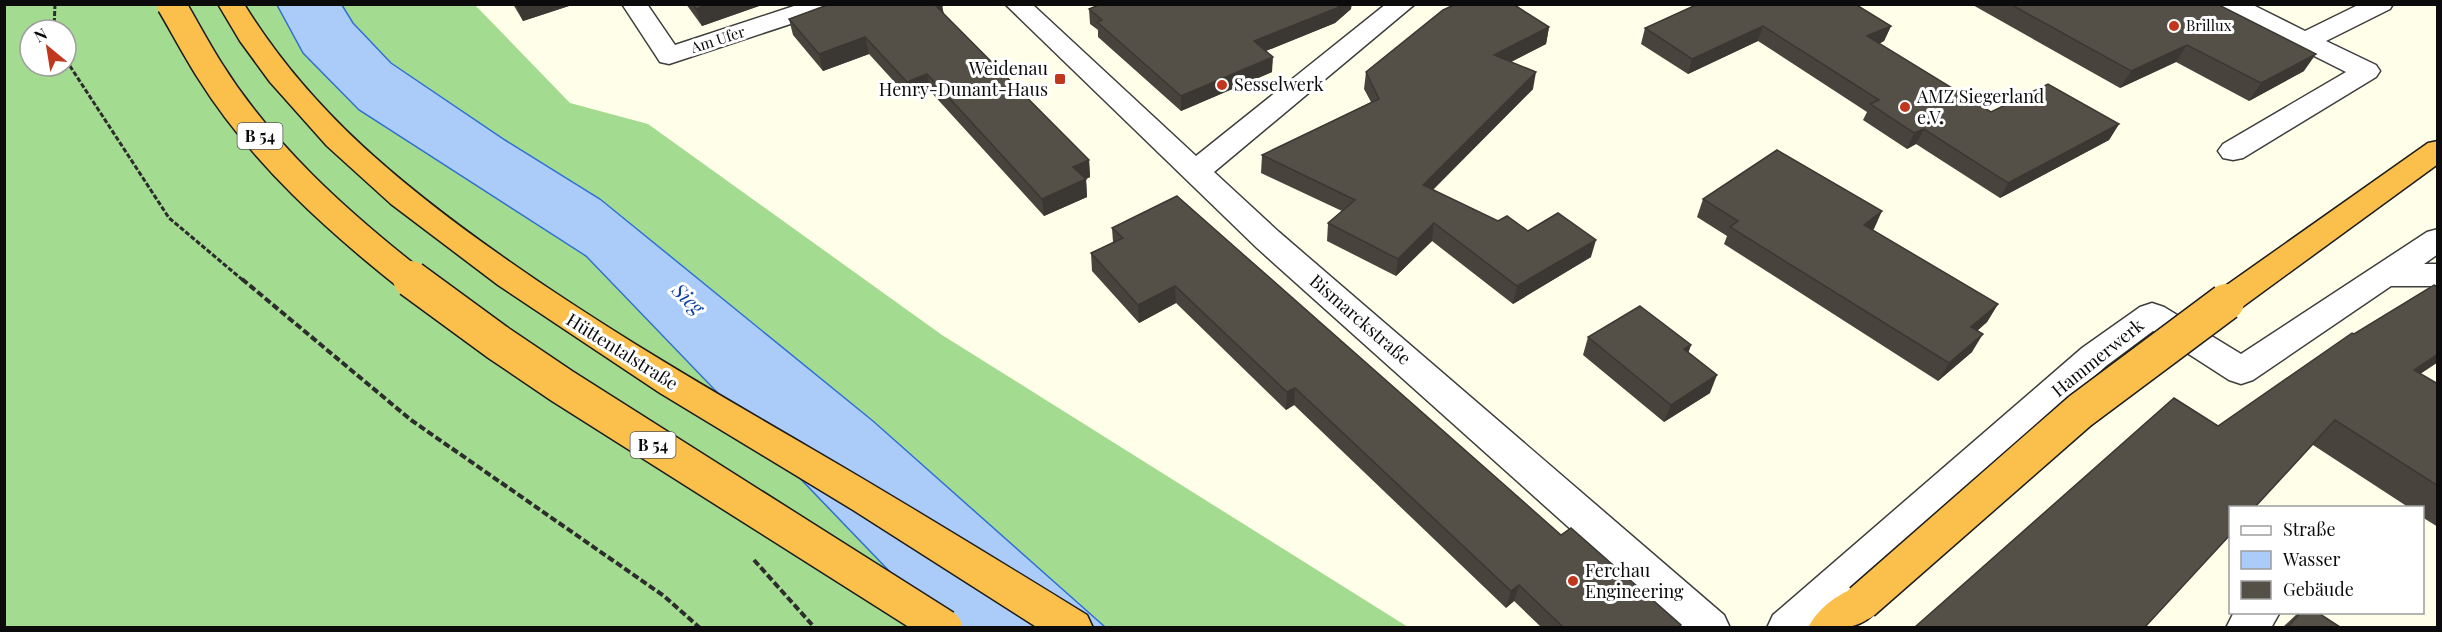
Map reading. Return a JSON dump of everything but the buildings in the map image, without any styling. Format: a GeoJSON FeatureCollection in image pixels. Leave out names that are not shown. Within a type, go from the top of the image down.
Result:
{"type":"FeatureCollection","features":[{"type":"Feature","properties":{"kind":"highway","name":"B 54"},"geometry":{"type":"LineString","coordinates":[[171,4],[186,34],[238,111],[300,181],[371,249],[502,348],[944,627]]}},
{"type":"Feature","properties":{"kind":"highway","name":"Hüttentalstraße"},"geometry":{"type":"LineString","coordinates":[[231,4],[288,88],[353,155],[456,239],[556,311],[675,386],[883,509],[1073,627]]}},
{"type":"Feature","properties":{"kind":"highway"},"geometry":{"type":"LineString","coordinates":[[1828,627],[1855,615],[2079,411],[2438,150]]}},
{"type":"Feature","properties":{"kind":"street","name":"Am Ufer"},"geometry":{"type":"LineString","coordinates":[[634,4],[669,56],[827,4]]}},
{"type":"Feature","properties":{"kind":"street","name":"Bismarckstraße"},"geometry":{"type":"LineString","coordinates":[[1017,4],[1277,248],[1710,627]]}},
{"type":"Feature","properties":{"kind":"street"},"geometry":{"type":"LineString","coordinates":[[2230,4],[2366,71],[2233,151]]}},
{"type":"Feature","properties":{"kind":"street"},"geometry":{"type":"LineString","coordinates":[[2306,42],[2380,4]]}},
{"type":"Feature","properties":{"kind":"street"},"geometry":{"type":"LineString","coordinates":[[1195,172],[1402,5]]}},
{"type":"Feature","properties":{"kind":"street","name":"Hammerwerk"},"geometry":{"type":"LineString","coordinates":[[1787,627],[2094,357],[2152,315],[2241,371],[2438,238]]}},
{"type":"Feature","properties":{"kind":"street"},"geometry":{"type":"LineString","coordinates":[[2386,275],[2438,275]]}},
{"type":"Feature","properties":{"kind":"street"},"geometry":{"type":"LineString","coordinates":[[2246,627],[2258,614]]}},
{"type":"Feature","properties":{"kind":"path"},"geometry":{"type":"LineString","coordinates":[[78,78],[169,218],[411,420],[664,596],[699,627]]}},
{"type":"Feature","properties":{"kind":"green space"},"geometry":{"type":"Polygon","coordinates":[[[4,5],[475,5],[570,103],[648,124],[942,335],[1408,627],[5,627],[4,5]]]}},
{"type":"Feature","properties":{"kind":"water","name":"Sieg"},"geometry":{"type":"Polygon","coordinates":[[[277,5],[342,5],[353,23],[391,63],[505,140],[600,199],[873,421],[1105,627],[943,627],[586,256],[359,110],[303,53],[277,5]]]}},
{"type":"Feature","properties":{"kind":"place","name":"Brillux"},"geometry":{"type":"Point","coordinates":[2174,26]}},
{"type":"Feature","properties":{"kind":"place","name":"Weidenau Henry-Dunant-Haus"},"geometry":{"type":"Point","coordinates":[1060,79]}},
{"type":"Feature","properties":{"kind":"place","name":"Sesselwerk"},"geometry":{"type":"Point","coordinates":[1222,85]}},
{"type":"Feature","properties":{"kind":"place","name":"AMZ Siegerland e.V."},"geometry":{"type":"Point","coordinates":[1905,107]}},
{"type":"Feature","properties":{"kind":"place","name":"Ferchau Engineering"},"geometry":{"type":"Point","coordinates":[1573,581]}}]}
